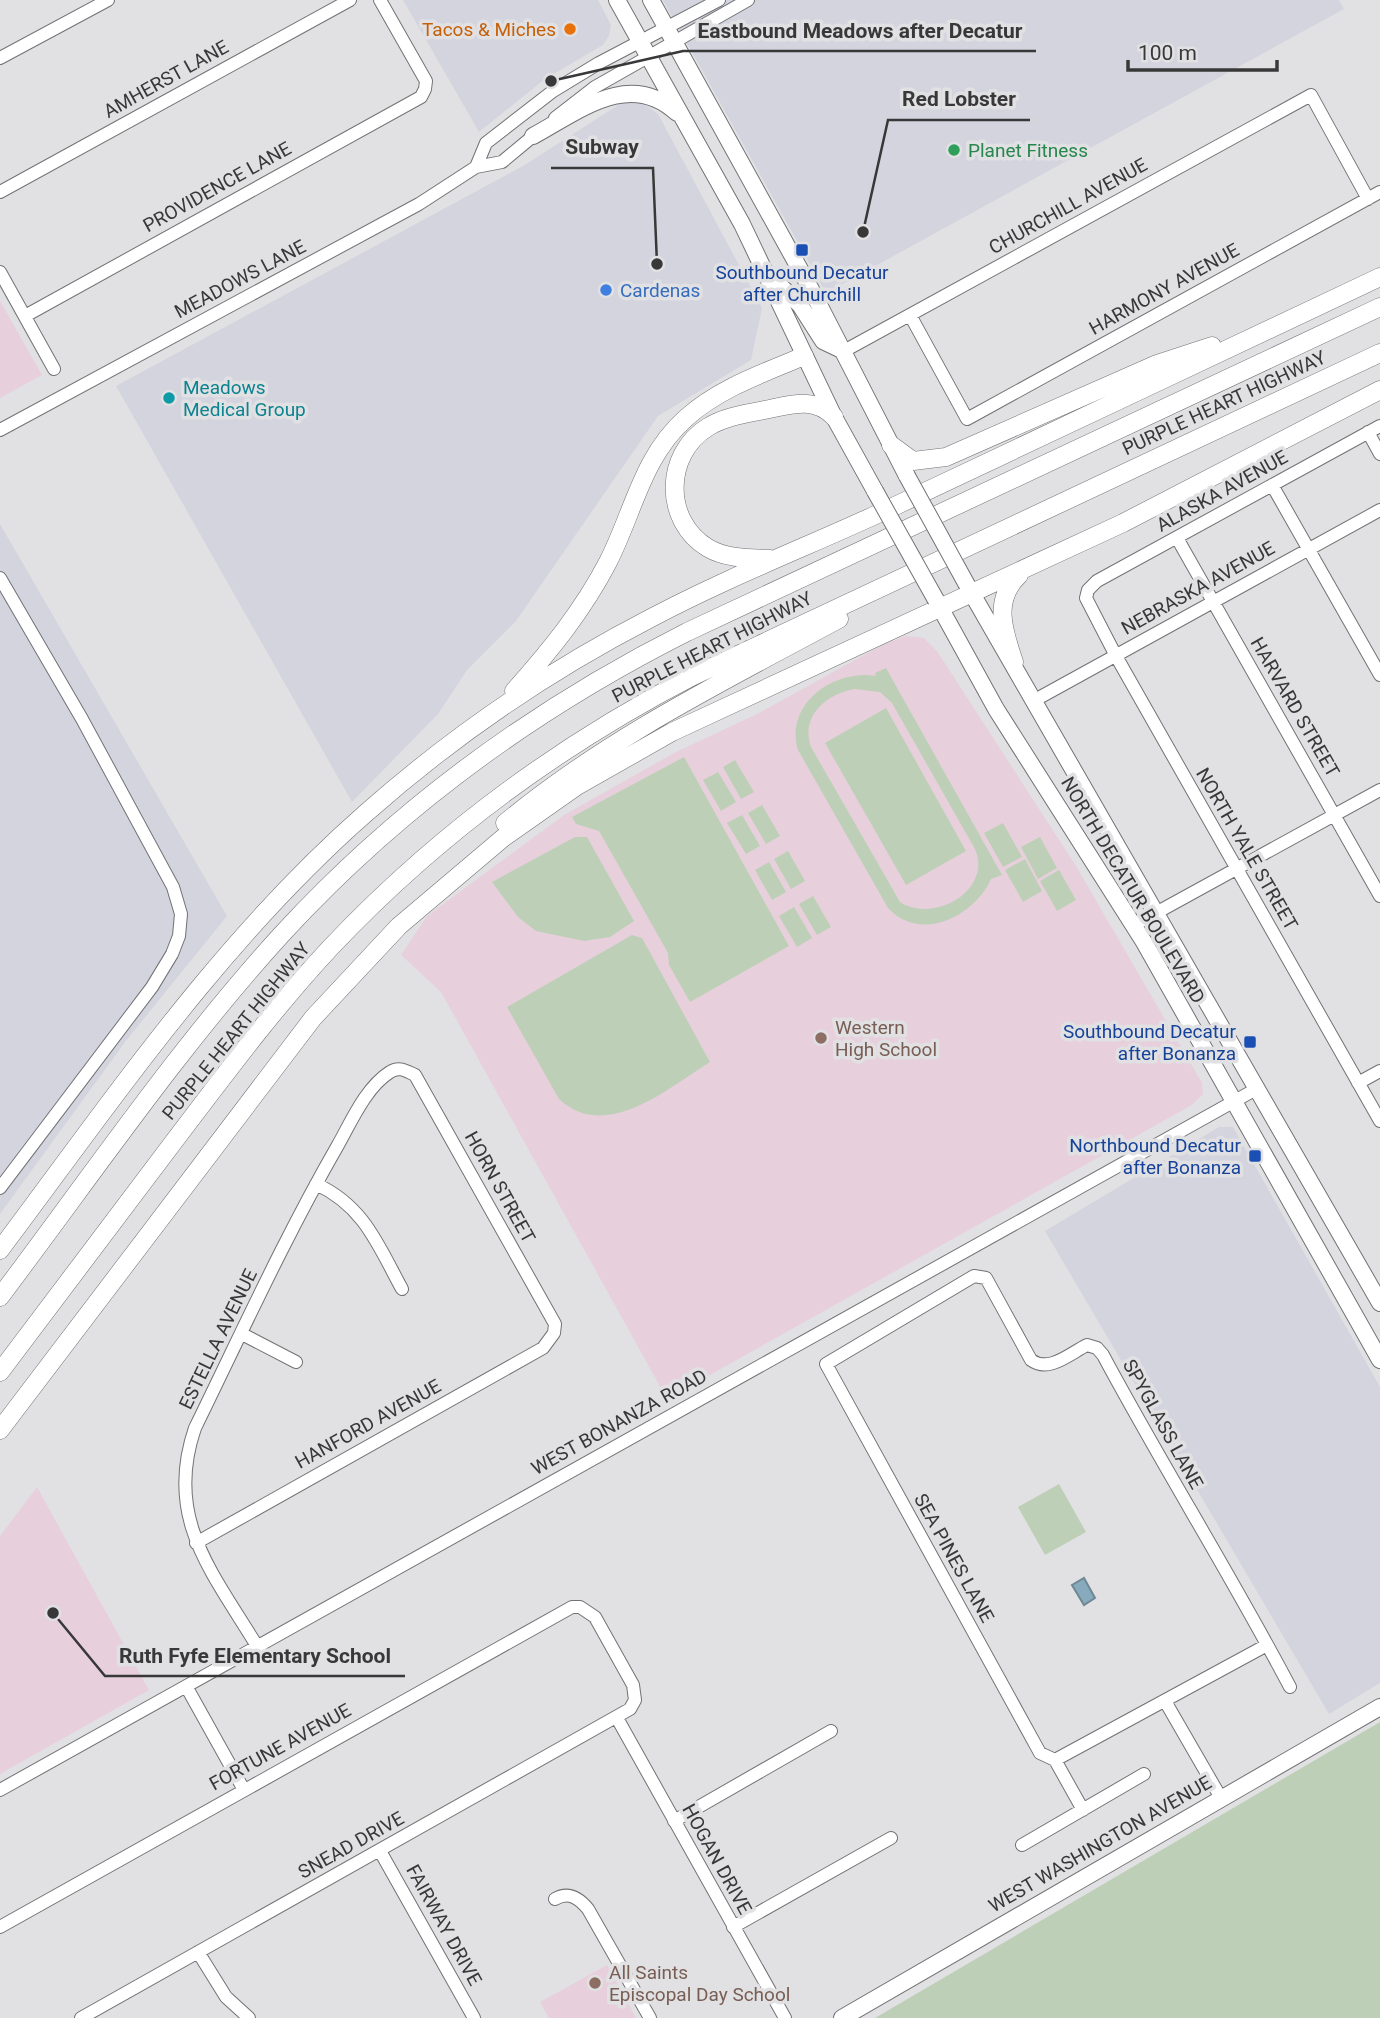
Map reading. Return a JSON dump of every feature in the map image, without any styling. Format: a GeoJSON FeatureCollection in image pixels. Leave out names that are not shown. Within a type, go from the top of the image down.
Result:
{"type":"FeatureCollection","features":[{"type":"Feature","properties":{"kind":"highway"},"geometry":{"type":"LineString","coordinates":[[0,1250],[186,1003],[263,912],[368,810],[439,752],[498,710],[622,633],[1380,276]]}},
{"type":"Feature","properties":{"kind":"highway","name":"PURPLE HEART HIGHWAY"},"geometry":{"type":"LineString","coordinates":[[0,1297],[202,1030],[265,953],[361,856],[485,754],[576,693],[687,632],[1380,307]]}},
{"type":"Feature","properties":{"kind":"highway"},"geometry":{"type":"LineString","coordinates":[[891,445],[913,461],[946,457],[1157,365],[1279,324]]}},
{"type":"Feature","properties":{"kind":"highway","name":"PURPLE HEART HIGHWAY"},"geometry":{"type":"LineString","coordinates":[[0,1373],[271,1014],[356,922],[450,835],[544,764],[660,693],[1380,353]]}},
{"type":"Feature","properties":{"kind":"highway"},"geometry":{"type":"LineString","coordinates":[[498,710],[555,645],[593,589],[615,547],[646,469],[669,435],[711,399],[804,356]]}},
{"type":"Feature","properties":{"kind":"highway"},"geometry":{"type":"LineString","coordinates":[[0,1430],[300,1034],[364,961],[446,884],[547,807],[640,749],[721,708],[938,603],[1027,569],[1235,468],[1380,390]]}},
{"type":"Feature","properties":{"kind":"highway"},"geometry":{"type":"LineString","coordinates":[[775,560],[724,555],[697,540],[683,523],[675,503],[674,487],[679,461],[701,432],[724,419],[803,403],[818,405],[834,417]]}},
{"type":"Feature","properties":{"kind":"highway"},"geometry":{"type":"LineString","coordinates":[[446,884],[468,855],[503,825],[542,793],[611,746],[688,700],[1005,529]]}},
{"type":"Feature","properties":{"kind":"highway"},"geometry":{"type":"LineString","coordinates":[[1014,662],[1003,624],[1002,601],[1011,583],[1027,569]]}},
{"type":"Feature","properties":{"kind":"main road"},"geometry":{"type":"LineString","coordinates":[[617,0],[690,128],[766,272],[800,305],[823,341],[844,351]]}},
{"type":"Feature","properties":{"kind":"main road","name":"NORTH DECATUR BOULEVARD"},"geometry":{"type":"LineString","coordinates":[[651,0],[844,351],[907,476],[969,589],[1014,662],[1380,1303]]}},
{"type":"Feature","properties":{"kind":"main road"},"geometry":{"type":"LineString","coordinates":[[533,136],[606,99],[631,92],[661,100],[690,128]]}},
{"type":"Feature","properties":{"kind":"main road","name":"NORTH DECATUR BOULEVARD"},"geometry":{"type":"LineString","coordinates":[[766,272],[834,417],[1001,716],[1134,925],[1379,1355]]}},
{"type":"Feature","properties":{"kind":"main road"},"geometry":{"type":"LineString","coordinates":[[804,356],[824,351],[844,351]]}},
{"type":"Feature","properties":{"kind":"main road","name":"WEST WASHINGTON AVENUE"},"geometry":{"type":"LineString","coordinates":[[842,2018],[1380,1707]]}},
{"type":"Feature","properties":{"kind":"street"},"geometry":{"type":"LineString","coordinates":[[0,58],[108,0]]}},
{"type":"Feature","properties":{"kind":"street","name":"AMHERST LANE"},"geometry":{"type":"LineString","coordinates":[[0,192],[350,0]]}},
{"type":"Feature","properties":{"kind":"street","name":"PROVIDENCE LANE"},"geometry":{"type":"LineString","coordinates":[[25,316],[421,97],[426,81],[380,0]]}},
{"type":"Feature","properties":{"kind":"street","name":"MEADOWS LANE"},"geometry":{"type":"LineString","coordinates":[[0,430],[419,204],[476,167],[502,163],[587,92],[649,57],[670,35],[719,0]]}},
{"type":"Feature","properties":{"kind":"street","name":"MEADOWS LANE"},"geometry":{"type":"LineString","coordinates":[[476,167],[486,143],[568,81],[640,41],[670,35],[748,0]]}},
{"type":"Feature","properties":{"kind":"street","name":"CHURCHILL AVENUE"},"geometry":{"type":"LineString","coordinates":[[844,351],[1311,95],[1368,199]]}},
{"type":"Feature","properties":{"kind":"street","name":"HARMONY AVENUE"},"geometry":{"type":"LineString","coordinates":[[910,315],[967,419],[1380,192]]}},
{"type":"Feature","properties":{"kind":"street"},"geometry":{"type":"LineString","coordinates":[[0,272],[54,369]]}},
{"type":"Feature","properties":{"kind":"street","name":"MEADOWS LANE"},"geometry":{"type":"LineString","coordinates":[[0,425],[19,420]]}},
{"type":"Feature","properties":{"kind":"street","name":"ALASKA AVENUE"},"geometry":{"type":"LineString","coordinates":[[1087,593],[1097,581],[1380,426]]}},
{"type":"Feature","properties":{"kind":"street"},"geometry":{"type":"LineString","coordinates":[[1368,432],[1380,454]]}},
{"type":"Feature","properties":{"kind":"street"},"geometry":{"type":"LineString","coordinates":[[1272,485],[1380,675]]}},
{"type":"Feature","properties":{"kind":"street","name":"NEBRASKA AVENUE"},"geometry":{"type":"LineString","coordinates":[[1035,700],[1380,510]]}},
{"type":"Feature","properties":{"kind":"street","name":"HARVARD STREET"},"geometry":{"type":"LineString","coordinates":[[1177,538],[1380,896]]}},
{"type":"Feature","properties":{"kind":"street"},"geometry":{"type":"LineString","coordinates":[[0,578],[43,648],[159,859],[177,899],[181,923],[173,954],[152,987],[0,1188]]}},
{"type":"Feature","properties":{"kind":"street","name":"NORTH YALE STREET"},"geometry":{"type":"LineString","coordinates":[[1087,593],[1088,604],[1116,656],[1380,1121]]}},
{"type":"Feature","properties":{"kind":"street"},"geometry":{"type":"LineString","coordinates":[[1134,925],[1380,790]]}},
{"type":"Feature","properties":{"kind":"street","name":"ESTELLA AVENUE"},"geometry":{"type":"LineString","coordinates":[[257,1646],[196,1543],[185,1509],[183,1473],[186,1455],[195,1428],[316,1184],[379,1080],[392,1070],[400,1068]]}},
{"type":"Feature","properties":{"kind":"street","name":"HORN STREET"},"geometry":{"type":"LineString","coordinates":[[400,1068],[415,1075],[555,1324],[554,1333]]}},
{"type":"Feature","properties":{"kind":"street"},"geometry":{"type":"LineString","coordinates":[[1358,1083],[1380,1071]]}},
{"type":"Feature","properties":{"kind":"street","name":"WEST BONANZA ROAD"},"geometry":{"type":"LineString","coordinates":[[0,1790],[1258,1088]]}},
{"type":"Feature","properties":{"kind":"street"},"geometry":{"type":"LineString","coordinates":[[316,1184],[352,1206],[364,1220],[402,1289]]}},
{"type":"Feature","properties":{"kind":"street","name":"SPYGLASS LANE"},"geometry":{"type":"LineString","coordinates":[[827,1368],[830,1360],[974,1276],[986,1278],[1031,1360],[1038,1365],[1047,1366],[1087,1345],[1097,1348],[1290,1687]]}},
{"type":"Feature","properties":{"kind":"street","name":"HANFORD AVENUE"},"geometry":{"type":"LineString","coordinates":[[196,1543],[543,1348],[554,1333]]}},
{"type":"Feature","properties":{"kind":"street"},"geometry":{"type":"LineString","coordinates":[[242,1334],[296,1362]]}},
{"type":"Feature","properties":{"kind":"street","name":"SEA PINES LANE"},"geometry":{"type":"LineString","coordinates":[[827,1368],[1041,1754],[1055,1760],[1083,1810]]}},
{"type":"Feature","properties":{"kind":"street","name":"FORTUNE AVENUE"},"geometry":{"type":"LineString","coordinates":[[0,1927],[572,1606],[580,1607],[595,1617],[632,1685],[635,1700]]}},
{"type":"Feature","properties":{"kind":"street"},"geometry":{"type":"LineString","coordinates":[[1055,1760],[1267,1645]]}},
{"type":"Feature","properties":{"kind":"street"},"geometry":{"type":"LineString","coordinates":[[186,1686],[244,1790]]}},
{"type":"Feature","properties":{"kind":"street","name":"SNEAD DRIVE"},"geometry":{"type":"LineString","coordinates":[[90,2016],[198,1952],[617,1718],[630,1709],[635,1700]]}},
{"type":"Feature","properties":{"kind":"street"},"geometry":{"type":"LineString","coordinates":[[1165,1701],[1220,1798]]}},
{"type":"Feature","properties":{"kind":"street","name":"HOGAN DRIVE"},"geometry":{"type":"LineString","coordinates":[[617,1718],[785,2018]]}},
{"type":"Feature","properties":{"kind":"street"},"geometry":{"type":"LineString","coordinates":[[674,1821],[831,1731]]}},
{"type":"Feature","properties":{"kind":"street"},"geometry":{"type":"LineString","coordinates":[[1022,1845],[1144,1774]]}},
{"type":"Feature","properties":{"kind":"street"},"geometry":{"type":"LineString","coordinates":[[733,1927],[891,1838]]}},
{"type":"Feature","properties":{"kind":"street","name":"FAIRWAY DRIVE"},"geometry":{"type":"LineString","coordinates":[[380,1851],[474,2018]]}},
{"type":"Feature","properties":{"kind":"street"},"geometry":{"type":"LineString","coordinates":[[555,1899],[570,1895],[581,1900],[650,2018]]}},
{"type":"Feature","properties":{"kind":"street"},"geometry":{"type":"LineString","coordinates":[[198,1952],[226,1997],[249,2018]]}},
{"type":"Feature","properties":{"kind":"shaded area"},"geometry":{"type":"Polygon","coordinates":[[[403,0],[598,0],[611,25],[609,36],[603,45],[545,79],[479,132],[403,0]]]}},
{"type":"Feature","properties":{"kind":"shaded area"},"geometry":{"type":"Polygon","coordinates":[[[663,0],[1339,0],[1344,9],[826,293],[663,0]]]}},
{"type":"Feature","properties":{"kind":"shaded area"},"geometry":{"type":"Polygon","coordinates":[[[623,102],[644,104],[658,114],[762,308],[751,360],[658,416],[516,621],[467,670],[438,714],[352,802],[116,386],[523,166],[623,102]]]}},
{"type":"Feature","properties":{"kind":"shaded area"},"geometry":{"type":"Polygon","coordinates":[[[0,301],[42,375],[0,398],[0,301]]]}},
{"type":"Feature","properties":{"kind":"shaded area"},"geometry":{"type":"Polygon","coordinates":[[[0,524],[227,916],[125,1042],[0,1214],[0,524]]]}},
{"type":"Feature","properties":{"kind":"shaded area","name":"Western High School"},"geometry":{"type":"Polygon","coordinates":[[[906,636],[924,638],[937,651],[1076,866],[1202,1083],[1203,1094],[1192,1105],[667,1399],[441,992],[401,955],[427,916],[564,815],[674,753],[757,714],[884,644],[906,636]]]}},
{"type":"Feature","properties":{"kind":"shaded area"},"geometry":{"type":"Polygon","coordinates":[[[1219,1127],[1233,1127],[1380,1387],[1380,1683],[1329,1714],[1045,1231],[1219,1127]]]}},
{"type":"Feature","properties":{"kind":"shaded area"},"geometry":{"type":"Polygon","coordinates":[[[37,1487],[149,1690],[0,1774],[0,1536],[37,1487]]]}},
{"type":"Feature","properties":{"kind":"shaded area","name":"All Saints Episcopal Day School"},"geometry":{"type":"Polygon","coordinates":[[[607,1965],[636,2018],[549,2018],[540,2002],[607,1965]]]}},
{"type":"Feature","properties":{"kind":"green space"},"geometry":{"type":"Polygon","coordinates":[[[886,668],[1002,875],[991,879],[983,893],[972,904],[945,921],[915,924],[888,908],[798,750],[798,718],[816,693],[844,678],[876,676],[875,673],[886,668]],[[854,689],[825,702],[812,717],[809,726],[811,747],[900,902],[913,908],[943,906],[957,900],[976,878],[978,864],[975,849],[892,703],[880,692],[854,689]]]}},
{"type":"Feature","properties":{"kind":"green space"},"geometry":{"type":"Polygon","coordinates":[[[886,708],[966,851],[906,885],[825,743],[886,708]]]}},
{"type":"Feature","properties":{"kind":"green space"},"geometry":{"type":"Polygon","coordinates":[[[684,757],[789,946],[690,1002],[669,965],[668,953],[599,831],[576,824],[572,817],[684,757]]]}},
{"type":"Feature","properties":{"kind":"green space"},"geometry":{"type":"Polygon","coordinates":[[[735,760],[754,792],[741,799],[723,767],[735,760]]]}},
{"type":"Feature","properties":{"kind":"green space"},"geometry":{"type":"Polygon","coordinates":[[[718,772],[736,802],[721,811],[703,780],[718,772]]]}},
{"type":"Feature","properties":{"kind":"green space"},"geometry":{"type":"Polygon","coordinates":[[[762,805],[780,836],[766,844],[748,813],[762,805]]]}},
{"type":"Feature","properties":{"kind":"green space"},"geometry":{"type":"Polygon","coordinates":[[[742,815],[760,846],[746,854],[727,823],[742,815]]]}},
{"type":"Feature","properties":{"kind":"green space"},"geometry":{"type":"Polygon","coordinates":[[[1003,823],[1022,857],[1003,867],[984,833],[1003,823]]]}},
{"type":"Feature","properties":{"kind":"green space"},"geometry":{"type":"Polygon","coordinates":[[[575,837],[587,837],[634,921],[610,937],[584,941],[536,931],[518,917],[492,882],[575,837]]]}},
{"type":"Feature","properties":{"kind":"green space"},"geometry":{"type":"Polygon","coordinates":[[[1040,837],[1057,868],[1038,879],[1021,847],[1040,837]]]}},
{"type":"Feature","properties":{"kind":"green space"},"geometry":{"type":"Polygon","coordinates":[[[788,851],[805,881],[791,889],[774,859],[788,851]]]}},
{"type":"Feature","properties":{"kind":"green space"},"geometry":{"type":"Polygon","coordinates":[[[1025,859],[1042,891],[1023,902],[1005,870],[1025,859]]]}},
{"type":"Feature","properties":{"kind":"green space"},"geometry":{"type":"Polygon","coordinates":[[[769,862],[786,892],[772,900],[755,870],[769,862]]]}},
{"type":"Feature","properties":{"kind":"green space"},"geometry":{"type":"Polygon","coordinates":[[[1059,870],[1076,900],[1057,911],[1040,881],[1059,870]]]}},
{"type":"Feature","properties":{"kind":"green space"},"geometry":{"type":"Polygon","coordinates":[[[813,896],[831,927],[817,935],[799,904],[813,896]]]}},
{"type":"Feature","properties":{"kind":"green space"},"geometry":{"type":"Polygon","coordinates":[[[794,907],[812,938],[797,947],[779,916],[794,907]]]}},
{"type":"Feature","properties":{"kind":"green space"},"geometry":{"type":"Polygon","coordinates":[[[632,935],[642,938],[710,1062],[636,1107],[597,1115],[577,1111],[559,1099],[507,1007],[632,935]]]}},
{"type":"Feature","properties":{"kind":"green space"},"geometry":{"type":"Polygon","coordinates":[[[1059,1484],[1086,1532],[1045,1555],[1018,1507],[1059,1484]]]}},
{"type":"Feature","properties":{"kind":"green space"},"geometry":{"type":"Polygon","coordinates":[[[1380,1722],[1380,2018],[875,2018],[1380,1722]]]}},
{"type":"Feature","properties":{"kind":"water"},"geometry":{"type":"Polygon","coordinates":[[[1084,1578],[1095,1598],[1084,1605],[1072,1585],[1084,1578]]]}},
{"type":"Feature","properties":{"kind":"place","name":"Tacos & Miches"},"geometry":{"type":"Point","coordinates":[570,29]}},
{"type":"Feature","properties":{"kind":"place","name":"Eastbound Meadows after Decatur"},"geometry":{"type":"Point","coordinates":[551,81]}},
{"type":"Feature","properties":{"kind":"place","name":"Planet Fitness"},"geometry":{"type":"Point","coordinates":[954,150]}},
{"type":"Feature","properties":{"kind":"place","name":"Red Lobster"},"geometry":{"type":"Point","coordinates":[863,232]}},
{"type":"Feature","properties":{"kind":"place","name":"Southbound Decatur after Churchill"},"geometry":{"type":"Point","coordinates":[802,250]}},
{"type":"Feature","properties":{"kind":"place","name":"Subway"},"geometry":{"type":"Point","coordinates":[657,264]}},
{"type":"Feature","properties":{"kind":"place","name":"Cardenas"},"geometry":{"type":"Point","coordinates":[606,290]}},
{"type":"Feature","properties":{"kind":"place","name":"Meadows Medical Group"},"geometry":{"type":"Point","coordinates":[169,398]}},
{"type":"Feature","properties":{"kind":"place","name":"Western High School"},"geometry":{"type":"Point","coordinates":[821,1038]}},
{"type":"Feature","properties":{"kind":"place","name":"Southbound Decatur after Bonanza"},"geometry":{"type":"Point","coordinates":[1250,1042]}},
{"type":"Feature","properties":{"kind":"place","name":"Northbound Decatur after Bonanza"},"geometry":{"type":"Point","coordinates":[1255,1156]}},
{"type":"Feature","properties":{"kind":"place","name":"Ruth Fyfe Elementary School"},"geometry":{"type":"Point","coordinates":[53,1613]}},
{"type":"Feature","properties":{"kind":"place","name":"All Saints Episcopal Day School"},"geometry":{"type":"Point","coordinates":[595,1983]}}]}
